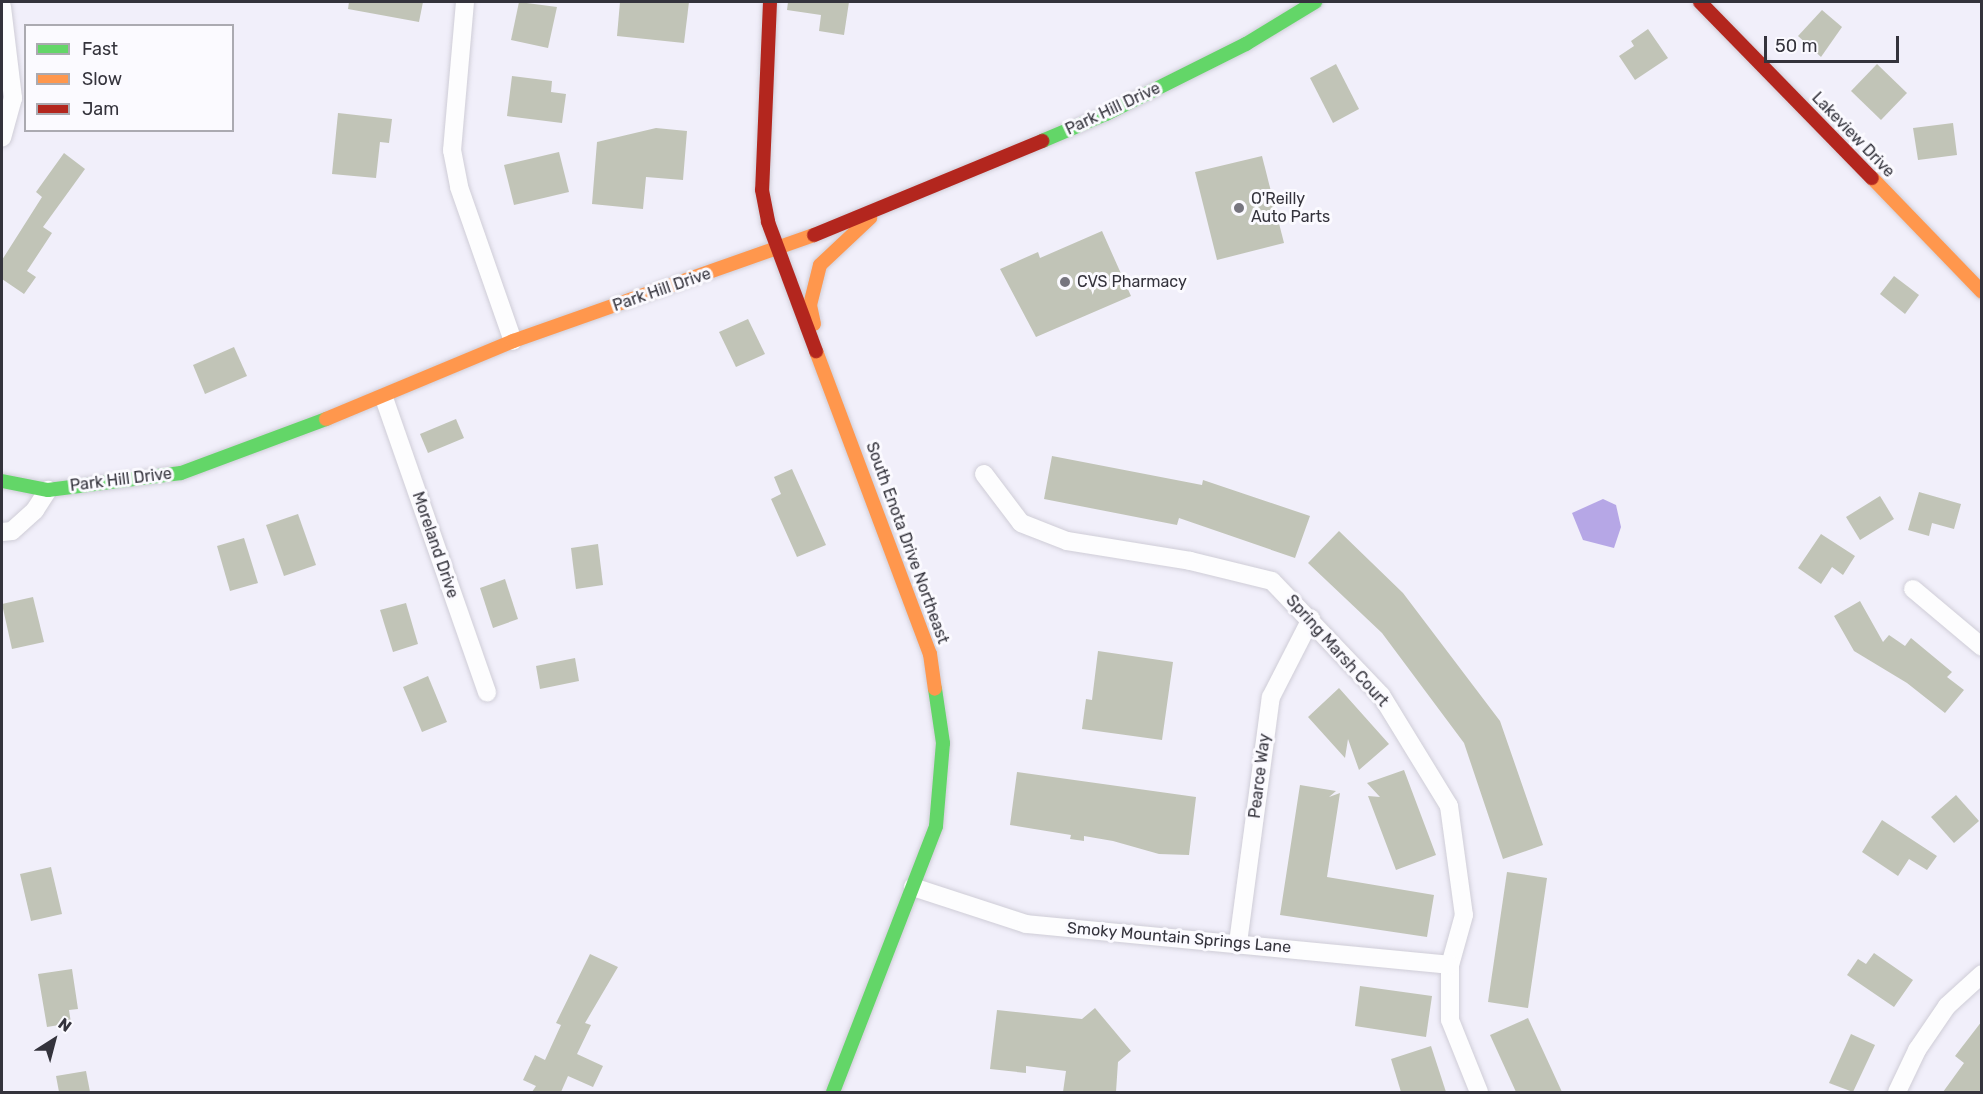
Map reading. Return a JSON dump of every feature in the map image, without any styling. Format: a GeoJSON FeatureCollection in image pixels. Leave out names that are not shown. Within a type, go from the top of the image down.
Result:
{"type":"FeatureCollection","features":[{"type":"Feature","properties":{"kind":"main road","name":"South Enota Drive Northeast"},"geometry":{"type":"LineString","coordinates":[[770,2],[762,190],[777,250],[818,351],[930,654],[940,705],[943,743],[936,826],[833,1092]]}},
{"type":"Feature","properties":{"kind":"main road","name":"Park Hill Drive"},"geometry":{"type":"LineString","coordinates":[[48,490],[181,472],[384,398],[513,341],[777,250],[1106,114],[1246,44],[1316,2]]}},
{"type":"Feature","properties":{"kind":"main road","name":"Lakeview Drive"},"geometry":{"type":"LineString","coordinates":[[1700,2],[1978,284]]}},
{"type":"Feature","properties":{"kind":"main road"},"geometry":{"type":"LineString","coordinates":[[818,351],[810,305],[820,265],[877,210]]}},
{"type":"Feature","properties":{"kind":"main road"},"geometry":{"type":"LineString","coordinates":[[2,481],[48,490]]}},
{"type":"Feature","properties":{"kind":"street"},"geometry":{"type":"LineString","coordinates":[[465,2],[452,150],[459,187],[513,341]]}},
{"type":"Feature","properties":{"kind":"street"},"geometry":{"type":"LineString","coordinates":[[2,7],[13,98],[2,138]]}},
{"type":"Feature","properties":{"kind":"street","name":"Moreland Drive"},"geometry":{"type":"LineString","coordinates":[[384,398],[486,692]]}},
{"type":"Feature","properties":{"kind":"street","name":"Spring Marsh Court"},"geometry":{"type":"LineString","coordinates":[[984,474],[1021,524],[1066,540],[1190,561],[1272,581],[1311,619],[1381,695],[1449,806],[1464,915],[1450,965],[1450,1020],[1479,1092]]}},
{"type":"Feature","properties":{"kind":"street","name":"Park Hill Drive"},"geometry":{"type":"LineString","coordinates":[[2,532],[12,531],[36,510],[48,490]]}},
{"type":"Feature","properties":{"kind":"street"},"geometry":{"type":"LineString","coordinates":[[1913,589],[1982,647]]}},
{"type":"Feature","properties":{"kind":"street","name":"Pearce Way"},"geometry":{"type":"LineString","coordinates":[[1239,943],[1270,697],[1311,619]]}},
{"type":"Feature","properties":{"kind":"street","name":"Smoky Mountain Springs Lane"},"geometry":{"type":"LineString","coordinates":[[913,886],[1026,924],[1450,965]]}},
{"type":"Feature","properties":{"kind":"street"},"geometry":{"type":"LineString","coordinates":[[1897,1092],[1917,1050],[1947,1006],[1982,974]]}},
{"type":"Feature","properties":{"kind":"shaded area"},"geometry":{"type":"Polygon","coordinates":[[[1603,499],[1616,505],[1621,527],[1614,548],[1583,540],[1572,513],[1603,499]]]}},
{"type":"Feature","properties":{"kind":"building"},"geometry":{"type":"Polygon","coordinates":[[[349,2],[423,2],[419,22],[348,9],[349,2]]]}},
{"type":"Feature","properties":{"kind":"building"},"geometry":{"type":"Polygon","coordinates":[[[519,2],[557,7],[548,48],[511,40],[519,2]]]}},
{"type":"Feature","properties":{"kind":"building"},"geometry":{"type":"Polygon","coordinates":[[[620,2],[689,2],[684,43],[617,36],[620,2]]]}},
{"type":"Feature","properties":{"kind":"building"},"geometry":{"type":"Polygon","coordinates":[[[788,2],[849,2],[844,35],[819,31],[821,15],[787,10],[788,2]]]}},
{"type":"Feature","properties":{"kind":"building"},"geometry":{"type":"Polygon","coordinates":[[[1822,10],[1842,27],[1821,57],[1798,36],[1822,10]]]}},
{"type":"Feature","properties":{"kind":"building"},"geometry":{"type":"Polygon","coordinates":[[[1648,29],[1668,58],[1635,80],[1619,56],[1634,46],[1631,41],[1648,29]]]}},
{"type":"Feature","properties":{"kind":"building"},"geometry":{"type":"Polygon","coordinates":[[[1336,64],[1359,109],[1333,123],[1310,78],[1336,64]]]}},
{"type":"Feature","properties":{"kind":"building"},"geometry":{"type":"Polygon","coordinates":[[[1877,64],[1907,93],[1881,120],[1851,91],[1877,64]]]}},
{"type":"Feature","properties":{"kind":"building"},"geometry":{"type":"Polygon","coordinates":[[[512,76],[552,81],[551,92],[566,94],[562,123],[507,116],[512,76]]]}},
{"type":"Feature","properties":{"kind":"building"},"geometry":{"type":"Polygon","coordinates":[[[338,113],[392,119],[389,143],[380,142],[376,178],[332,174],[338,113]]]}},
{"type":"Feature","properties":{"kind":"building"},"geometry":{"type":"Polygon","coordinates":[[[1953,123],[1957,155],[1918,160],[1913,128],[1953,123]]]}},
{"type":"Feature","properties":{"kind":"building"},"geometry":{"type":"Polygon","coordinates":[[[656,128],[687,131],[683,180],[646,177],[643,209],[592,204],[597,142],[656,128]]]}},
{"type":"Feature","properties":{"kind":"building"},"geometry":{"type":"Polygon","coordinates":[[[559,152],[569,192],[514,205],[504,165],[559,152]]]}},
{"type":"Feature","properties":{"kind":"building"},"geometry":{"type":"Polygon","coordinates":[[[64,153],[85,169],[43,227],[52,233],[27,271],[36,277],[24,294],[2,279],[2,260],[42,197],[36,192],[64,153]]]}},
{"type":"Feature","properties":{"kind":"building","name":"O'Reilly Auto Parts"},"geometry":{"type":"Polygon","coordinates":[[[1262,156],[1284,243],[1217,260],[1195,172],[1262,156]]]}},
{"type":"Feature","properties":{"kind":"building","name":"CVS Pharmacy"},"geometry":{"type":"Polygon","coordinates":[[[1102,231],[1131,296],[1036,337],[1000,269],[1038,252],[1040,258],[1102,231]]]}},
{"type":"Feature","properties":{"kind":"building"},"geometry":{"type":"Polygon","coordinates":[[[1894,276],[1919,295],[1905,314],[1880,294],[1894,276]]]}},
{"type":"Feature","properties":{"kind":"building"},"geometry":{"type":"Polygon","coordinates":[[[748,319],[765,354],[736,367],[719,332],[748,319]]]}},
{"type":"Feature","properties":{"kind":"building"},"geometry":{"type":"Polygon","coordinates":[[[234,347],[247,376],[205,394],[193,365],[234,347]]]}},
{"type":"Feature","properties":{"kind":"building"},"geometry":{"type":"Polygon","coordinates":[[[456,419],[464,438],[428,453],[420,434],[456,419]]]}},
{"type":"Feature","properties":{"kind":"building"},"geometry":{"type":"Polygon","coordinates":[[[1052,456],[1202,485],[1203,480],[1310,516],[1295,558],[1179,518],[1177,525],[1044,499],[1052,456]]]}},
{"type":"Feature","properties":{"kind":"building"},"geometry":{"type":"Polygon","coordinates":[[[792,469],[826,545],[797,557],[771,499],[781,494],[774,477],[792,469]]]}},
{"type":"Feature","properties":{"kind":"building"},"geometry":{"type":"Polygon","coordinates":[[[1919,492],[1961,504],[1954,529],[1932,523],[1929,536],[1908,530],[1919,492]]]}},
{"type":"Feature","properties":{"kind":"building"},"geometry":{"type":"Polygon","coordinates":[[[1880,496],[1894,519],[1860,540],[1846,517],[1880,496]]]}},
{"type":"Feature","properties":{"kind":"building"},"geometry":{"type":"Polygon","coordinates":[[[298,514],[316,565],[284,576],[266,525],[298,514]]]}},
{"type":"Feature","properties":{"kind":"building"},"geometry":{"type":"Polygon","coordinates":[[[1339,531],[1403,593],[1500,721],[1543,845],[1503,859],[1464,743],[1382,633],[1308,563],[1339,531]]]}},
{"type":"Feature","properties":{"kind":"building"},"geometry":{"type":"Polygon","coordinates":[[[1821,534],[1855,556],[1843,575],[1832,567],[1821,584],[1798,568],[1821,534]]]}},
{"type":"Feature","properties":{"kind":"building"},"geometry":{"type":"Polygon","coordinates":[[[244,538],[258,583],[230,591],[217,546],[244,538]]]}},
{"type":"Feature","properties":{"kind":"building"},"geometry":{"type":"Polygon","coordinates":[[[598,544],[603,585],[576,589],[571,548],[598,544]]]}},
{"type":"Feature","properties":{"kind":"building"},"geometry":{"type":"Polygon","coordinates":[[[505,579],[518,619],[493,628],[480,588],[505,579]]]}},
{"type":"Feature","properties":{"kind":"building"},"geometry":{"type":"Polygon","coordinates":[[[33,597],[44,642],[12,649],[2,604],[33,597]]]}},
{"type":"Feature","properties":{"kind":"building"},"geometry":{"type":"Polygon","coordinates":[[[1860,601],[1883,642],[1889,635],[1905,646],[1911,638],[1952,672],[1947,677],[1964,690],[1945,713],[1907,683],[1854,651],[1834,616],[1860,601]]]}},
{"type":"Feature","properties":{"kind":"building"},"geometry":{"type":"Polygon","coordinates":[[[406,603],[418,644],[393,652],[380,610],[406,603]]]}},
{"type":"Feature","properties":{"kind":"building"},"geometry":{"type":"Polygon","coordinates":[[[1098,651],[1173,662],[1162,740],[1082,729],[1086,699],[1092,700],[1098,651]]]}},
{"type":"Feature","properties":{"kind":"building"},"geometry":{"type":"Polygon","coordinates":[[[575,658],[579,681],[540,689],[536,666],[575,658]]]}},
{"type":"Feature","properties":{"kind":"building"},"geometry":{"type":"Polygon","coordinates":[[[428,676],[447,722],[422,732],[403,687],[428,676]]]}},
{"type":"Feature","properties":{"kind":"building"},"geometry":{"type":"Polygon","coordinates":[[[1339,688],[1389,744],[1359,770],[1348,739],[1345,758],[1308,717],[1339,688]]]}},
{"type":"Feature","properties":{"kind":"building"},"geometry":{"type":"Polygon","coordinates":[[[1404,770],[1436,855],[1396,870],[1368,796],[1380,797],[1367,783],[1404,770]]]}},
{"type":"Feature","properties":{"kind":"building"},"geometry":{"type":"Polygon","coordinates":[[[1017,772],[1196,797],[1189,855],[1159,854],[1113,841],[1084,836],[1084,841],[1070,839],[1071,835],[1010,825],[1017,772]]]}},
{"type":"Feature","properties":{"kind":"building"},"geometry":{"type":"Polygon","coordinates":[[[1300,785],[1336,791],[1329,797],[1340,793],[1327,877],[1434,895],[1427,937],[1280,915],[1300,785]]]}},
{"type":"Feature","properties":{"kind":"building"},"geometry":{"type":"Polygon","coordinates":[[[1956,795],[1979,821],[1954,843],[1931,817],[1956,795]]]}},
{"type":"Feature","properties":{"kind":"building"},"geometry":{"type":"Polygon","coordinates":[[[1882,820],[1937,856],[1927,870],[1909,859],[1898,876],[1862,852],[1882,820]]]}},
{"type":"Feature","properties":{"kind":"building"},"geometry":{"type":"Polygon","coordinates":[[[51,867],[62,914],[31,921],[20,874],[51,867]]]}},
{"type":"Feature","properties":{"kind":"building"},"geometry":{"type":"Polygon","coordinates":[[[1507,872],[1547,878],[1528,1008],[1488,1002],[1507,872]]]}},
{"type":"Feature","properties":{"kind":"building"},"geometry":{"type":"Polygon","coordinates":[[[1874,953],[1913,980],[1894,1007],[1847,975],[1858,959],[1866,964],[1874,953]]]}},
{"type":"Feature","properties":{"kind":"building"},"geometry":{"type":"Polygon","coordinates":[[[590,954],[618,967],[585,1023],[591,1025],[577,1054],[603,1066],[593,1087],[568,1076],[561,1092],[532,1092],[536,1086],[523,1080],[535,1055],[545,1060],[561,1025],[556,1023],[590,954]]]}},
{"type":"Feature","properties":{"kind":"building"},"geometry":{"type":"Polygon","coordinates":[[[72,969],[78,1009],[69,1010],[71,1023],[47,1027],[38,974],[72,969]]]}},
{"type":"Feature","properties":{"kind":"building"},"geometry":{"type":"Polygon","coordinates":[[[1360,986],[1432,996],[1426,1037],[1355,1026],[1360,986]]]}},
{"type":"Feature","properties":{"kind":"building"},"geometry":{"type":"Polygon","coordinates":[[[1095,1008],[1131,1051],[1118,1062],[1116,1092],[1063,1092],[1066,1071],[1026,1066],[1026,1073],[990,1069],[997,1010],[1082,1019],[1095,1008]]]}},
{"type":"Feature","properties":{"kind":"building"},"geometry":{"type":"Polygon","coordinates":[[[1528,1018],[1562,1092],[1516,1092],[1490,1035],[1528,1018]]]}},
{"type":"Feature","properties":{"kind":"building"},"geometry":{"type":"Polygon","coordinates":[[[1982,1021],[1982,1092],[1943,1092],[1964,1063],[1955,1056],[1982,1021]]]}},
{"type":"Feature","properties":{"kind":"building"},"geometry":{"type":"Polygon","coordinates":[[[1851,1034],[1875,1045],[1853,1092],[1829,1083],[1851,1034]]]}},
{"type":"Feature","properties":{"kind":"building"},"geometry":{"type":"Polygon","coordinates":[[[1431,1046],[1446,1092],[1401,1092],[1391,1059],[1431,1046]]]}},
{"type":"Feature","properties":{"kind":"building"},"geometry":{"type":"Polygon","coordinates":[[[86,1071],[90,1092],[59,1092],[56,1076],[86,1071]]]}},
{"type":"Feature","properties":{"kind":"traffic: fast"},"geometry":{"type":"LineString","coordinates":[[1042,141],[1106,114],[1246,44],[1315,2]]}},
{"type":"Feature","properties":{"kind":"traffic: fast"},"geometry":{"type":"LineString","coordinates":[[2,481],[48,490],[181,473],[326,419]]}},
{"type":"Feature","properties":{"kind":"traffic: fast"},"geometry":{"type":"LineString","coordinates":[[833,1092],[936,826],[943,743],[935,689]]}},
{"type":"Feature","properties":{"kind":"traffic: slow"},"geometry":{"type":"LineString","coordinates":[[1872,178],[1982,292]]}},
{"type":"Feature","properties":{"kind":"traffic: slow"},"geometry":{"type":"LineString","coordinates":[[814,324],[810,305],[820,265],[870,218]]}},
{"type":"Feature","properties":{"kind":"traffic: slow"},"geometry":{"type":"LineString","coordinates":[[326,419],[513,341],[814,235]]}},
{"type":"Feature","properties":{"kind":"traffic: slow"},"geometry":{"type":"LineString","coordinates":[[816,351],[930,654],[935,689]]}},
{"type":"Feature","properties":{"kind":"traffic: jam"},"geometry":{"type":"LineString","coordinates":[[770,2],[762,190],[768,222],[816,351]]}},
{"type":"Feature","properties":{"kind":"traffic: jam"},"geometry":{"type":"LineString","coordinates":[[1700,2],[1872,178]]}},
{"type":"Feature","properties":{"kind":"traffic: jam"},"geometry":{"type":"LineString","coordinates":[[814,235],[1042,141]]}},
{"type":"Feature","properties":{"kind":"place","name":"O'Reilly Auto Parts"},"geometry":{"type":"Point","coordinates":[1239,208]}},
{"type":"Feature","properties":{"kind":"place","name":"CVS Pharmacy"},"geometry":{"type":"Point","coordinates":[1065,282]}}]}
